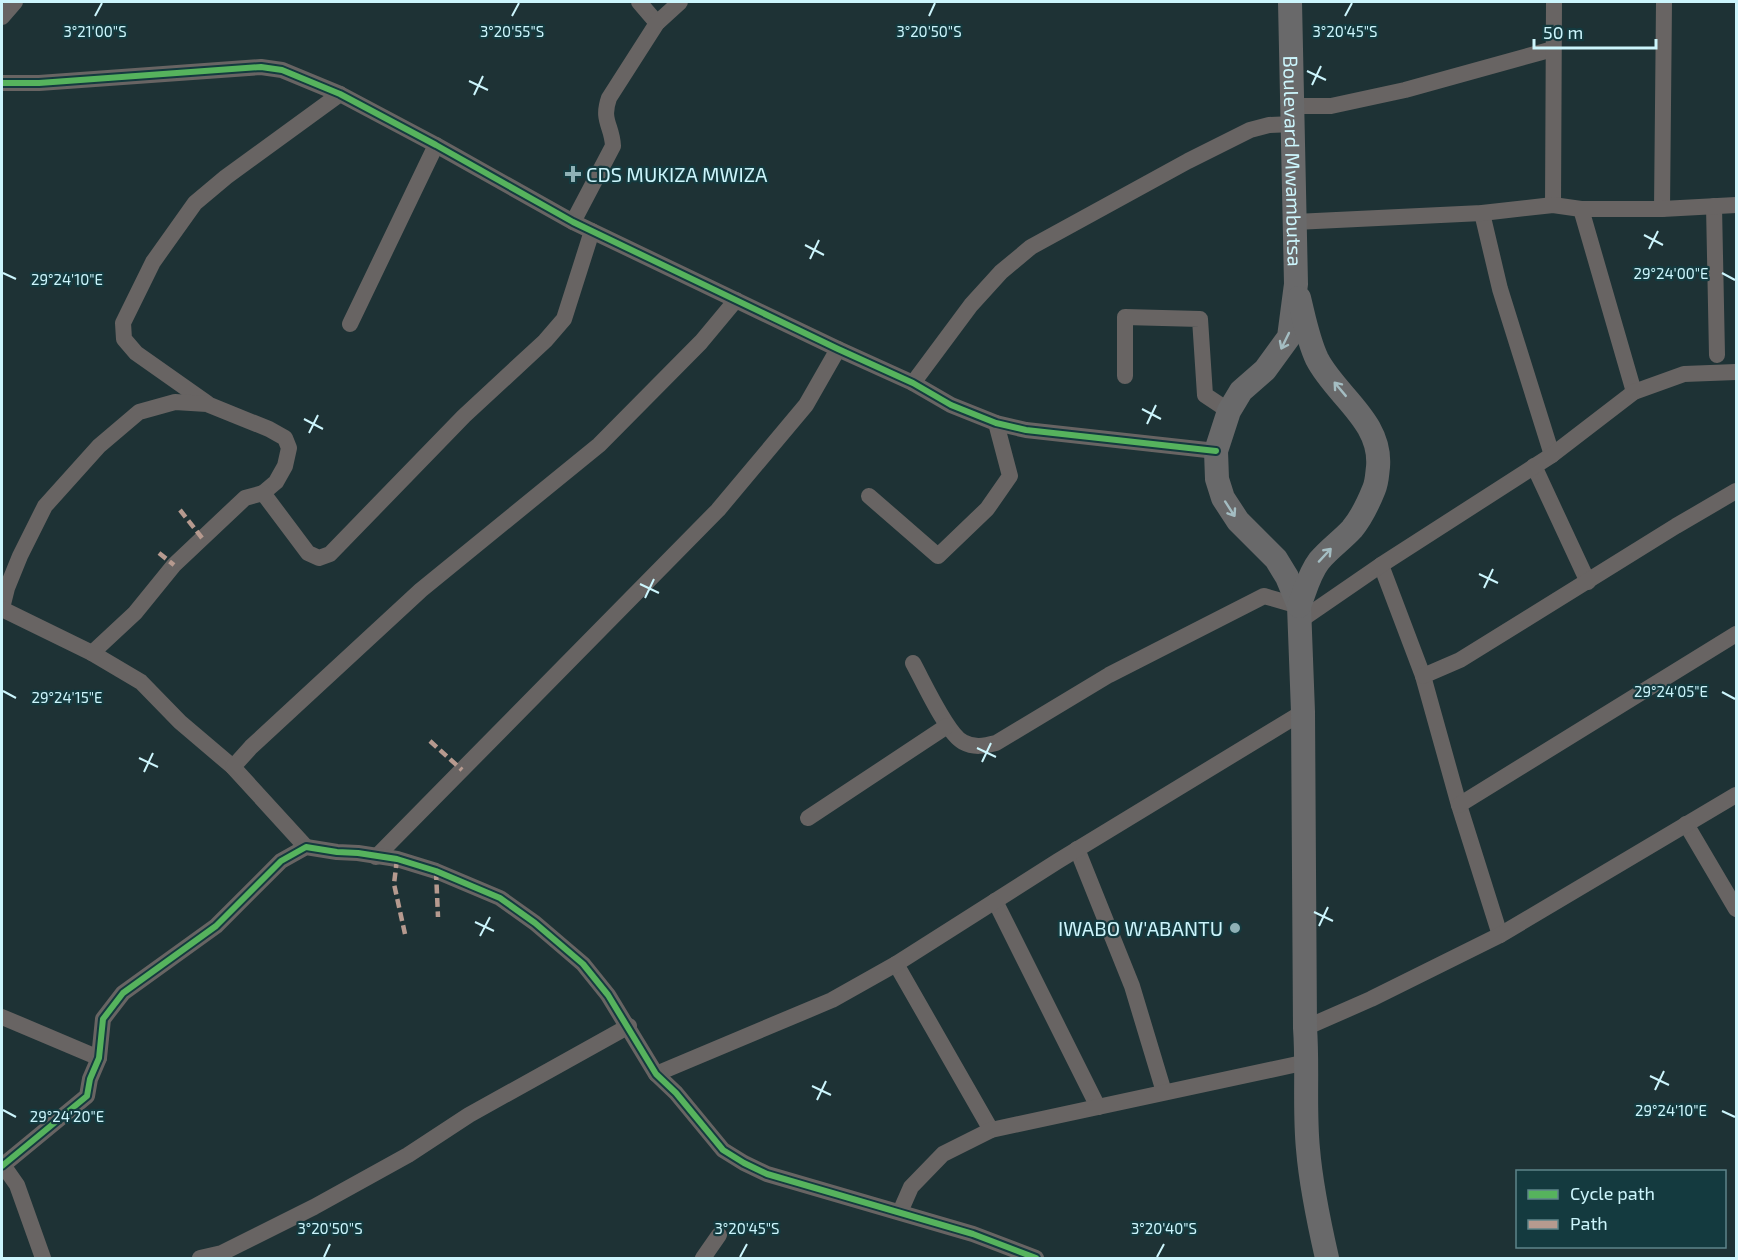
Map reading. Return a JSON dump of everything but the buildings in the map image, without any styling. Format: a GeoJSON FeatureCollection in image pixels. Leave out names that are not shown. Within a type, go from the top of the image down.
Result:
{"type":"FeatureCollection","features":[{"type":"Feature","properties":{"kind":"highway","name":"Boulevard Mwambutsa"},"geometry":{"type":"LineString","coordinates":[[1290,2],[1296,284],[1289,337],[1265,370],[1241,391],[1229,411],[1216,451],[1217,479],[1223,498],[1238,521],[1276,559],[1287,577],[1300,613]]}},
{"type":"Feature","properties":{"kind":"highway","name":"Boulevard Mwambutsa"},"geometry":{"type":"LineString","coordinates":[[1296,284],[1309,338],[1317,358],[1326,373],[1366,422],[1375,441],[1378,461],[1377,484],[1365,511],[1351,529],[1319,561],[1311,574],[1300,613]]}},
{"type":"Feature","properties":{"kind":"highway"},"geometry":{"type":"LineString","coordinates":[[1300,613],[1308,1148],[1318,1219],[1327,1258]]}},
{"type":"Feature","properties":{"kind":"street"},"geometry":{"type":"LineString","coordinates":[[2,17],[15,2]]}},
{"type":"Feature","properties":{"kind":"street"},"geometry":{"type":"LineString","coordinates":[[639,2],[657,23]]}},
{"type":"Feature","properties":{"kind":"street"},"geometry":{"type":"LineString","coordinates":[[573,222],[614,146],[613,135],[605,117],[609,98],[657,23],[680,2]]}},
{"type":"Feature","properties":{"kind":"street"},"geometry":{"type":"LineString","coordinates":[[1553,205],[1554,2]]}},
{"type":"Feature","properties":{"kind":"street"},"geometry":{"type":"LineString","coordinates":[[1662,209],[1664,2]]}},
{"type":"Feature","properties":{"kind":"street"},"geometry":{"type":"LineString","coordinates":[[913,383],[979,297],[1001,272],[1030,247],[1188,161],[1250,130],[1292,115],[1405,90],[1553,49]]}},
{"type":"Feature","properties":{"kind":"street"},"geometry":{"type":"LineString","coordinates":[[2,83],[39,83],[261,67],[282,70],[340,94],[573,222],[913,383],[951,405],[996,423],[1026,430],[1216,451]]}},
{"type":"Feature","properties":{"kind":"street"},"geometry":{"type":"LineString","coordinates":[[92,653],[135,613],[174,565],[236,506],[245,498],[263,494],[276,482],[285,466],[289,448],[285,438],[269,429],[207,404],[136,353],[124,339],[123,323],[153,262],[195,203],[226,177],[340,94]]}},
{"type":"Feature","properties":{"kind":"street"},"geometry":{"type":"LineString","coordinates":[[350,324],[436,145]]}},
{"type":"Feature","properties":{"kind":"street"},"geometry":{"type":"LineString","coordinates":[[1295,222],[1482,213],[1553,205],[1581,209],[1662,209],[1737,205]]}},
{"type":"Feature","properties":{"kind":"street"},"geometry":{"type":"LineString","coordinates":[[1714,206],[1717,355]]}},
{"type":"Feature","properties":{"kind":"street"},"geometry":{"type":"LineString","coordinates":[[1581,209],[1634,392]]}},
{"type":"Feature","properties":{"kind":"street"},"geometry":{"type":"LineString","coordinates":[[1482,213],[1500,289],[1552,454]]}},
{"type":"Feature","properties":{"kind":"street"},"geometry":{"type":"LineString","coordinates":[[263,494],[308,553],[319,558],[330,554],[464,416],[546,341],[564,319],[592,231]]}},
{"type":"Feature","properties":{"kind":"street"},"geometry":{"type":"LineString","coordinates":[[233,767],[251,747],[421,590],[599,445],[701,342],[736,300]]}},
{"type":"Feature","properties":{"kind":"street"},"geometry":{"type":"LineString","coordinates":[[1125,376],[1125,317],[1200,319],[1205,394],[1229,411]]}},
{"type":"Feature","properties":{"kind":"street"},"geometry":{"type":"LineString","coordinates":[[376,857],[718,510],[806,405],[838,349]]}},
{"type":"Feature","properties":{"kind":"street"},"geometry":{"type":"LineString","coordinates":[[913,663],[948,726],[962,742],[978,747],[996,743],[1109,675],[1264,597],[1300,613],[1381,565],[1534,466],[1634,392],[1684,374],[1737,372]]}},
{"type":"Feature","properties":{"kind":"street"},"geometry":{"type":"LineString","coordinates":[[207,404],[175,402],[139,412],[99,446],[45,506],[7,588],[2,609],[92,653],[141,682],[180,722],[233,767],[306,847]]}},
{"type":"Feature","properties":{"kind":"street"},"geometry":{"type":"LineString","coordinates":[[869,496],[938,556],[987,509],[1010,476],[996,423]]}},
{"type":"Feature","properties":{"kind":"street"},"geometry":{"type":"LineString","coordinates":[[1534,466],[1588,582]]}},
{"type":"Feature","properties":{"kind":"street"},"geometry":{"type":"LineString","coordinates":[[1423,676],[1460,660],[1676,526],[1737,491]]}},
{"type":"Feature","properties":{"kind":"street"},"geometry":{"type":"LineString","coordinates":[[1381,565],[1423,676],[1459,805],[1500,935]]}},
{"type":"Feature","properties":{"kind":"street"},"geometry":{"type":"LineString","coordinates":[[1459,805],[1737,634]]}},
{"type":"Feature","properties":{"kind":"street"},"geometry":{"type":"LineString","coordinates":[[656,1074],[832,1000],[896,964],[1077,849],[1303,712]]}},
{"type":"Feature","properties":{"kind":"street"},"geometry":{"type":"LineString","coordinates":[[808,818],[948,726]]}},
{"type":"Feature","properties":{"kind":"street"},"geometry":{"type":"LineString","coordinates":[[1305,1028],[1371,999],[1500,935],[1737,795]]}},
{"type":"Feature","properties":{"kind":"street"},"geometry":{"type":"LineString","coordinates":[[1686,824],[1737,909]]}},
{"type":"Feature","properties":{"kind":"street"},"geometry":{"type":"LineString","coordinates":[[43,1258],[17,1185],[2,1166],[87,1096],[90,1078],[99,1058],[103,1019],[123,993],[216,926],[281,861],[306,847],[397,859],[436,870],[500,898],[535,923],[583,964],[608,995],[656,1074],[676,1093],[723,1150],[744,1164],[767,1174],[973,1234],[1036,1258]]}},
{"type":"Feature","properties":{"kind":"street"},"geometry":{"type":"LineString","coordinates":[[1077,849],[1132,986],[1164,1092]]}},
{"type":"Feature","properties":{"kind":"street"},"geometry":{"type":"LineString","coordinates":[[995,901],[1098,1107]]}},
{"type":"Feature","properties":{"kind":"street"},"geometry":{"type":"LineString","coordinates":[[896,964],[991,1130]]}},
{"type":"Feature","properties":{"kind":"street"},"geometry":{"type":"LineString","coordinates":[[2,1017],[99,1058]]}},
{"type":"Feature","properties":{"kind":"street"},"geometry":{"type":"LineString","coordinates":[[200,1258],[222,1252],[314,1208],[408,1155],[469,1115],[628,1026]]}},
{"type":"Feature","properties":{"kind":"street"},"geometry":{"type":"LineString","coordinates":[[900,1212],[911,1187],[943,1154],[991,1130],[1307,1062]]}},
{"type":"Feature","properties":{"kind":"street"},"geometry":{"type":"LineString","coordinates":[[703,1258],[719,1235]]}},
{"type":"Feature","properties":{"kind":"marked path"},"geometry":{"type":"LineString","coordinates":[[180,510],[202,538]]}},
{"type":"Feature","properties":{"kind":"marked path"},"geometry":{"type":"LineString","coordinates":[[159,553],[174,565]]}},
{"type":"Feature","properties":{"kind":"marked path"},"geometry":{"type":"LineString","coordinates":[[430,741],[462,770]]}},
{"type":"Feature","properties":{"kind":"marked path"},"geometry":{"type":"LineString","coordinates":[[397,859],[394,884],[405,934]]}},
{"type":"Feature","properties":{"kind":"marked path"},"geometry":{"type":"LineString","coordinates":[[436,871],[438,917]]}},
{"type":"Feature","properties":{"kind":"cycle path"},"geometry":{"type":"LineString","coordinates":[[2,83],[39,83],[261,67],[282,70],[340,94],[573,222],[913,383],[951,405],[996,423],[1026,430],[1216,451]]}},
{"type":"Feature","properties":{"kind":"cycle path"},"geometry":{"type":"LineString","coordinates":[[2,1166],[87,1096],[90,1079],[99,1058],[103,1019],[123,993],[216,926],[281,861],[306,847],[397,859],[436,871],[500,898],[535,923],[583,964],[608,995],[656,1074],[676,1093],[723,1150],[744,1163],[767,1174],[973,1234],[1036,1258]]}},
{"type":"Feature","properties":{"kind":"place","name":"CDS MUKIZA MWIZA"},"geometry":{"type":"Point","coordinates":[573,174]}},
{"type":"Feature","properties":{"kind":"place","name":"IWABO W'ABANTU"},"geometry":{"type":"Point","coordinates":[1235,928]}}]}
